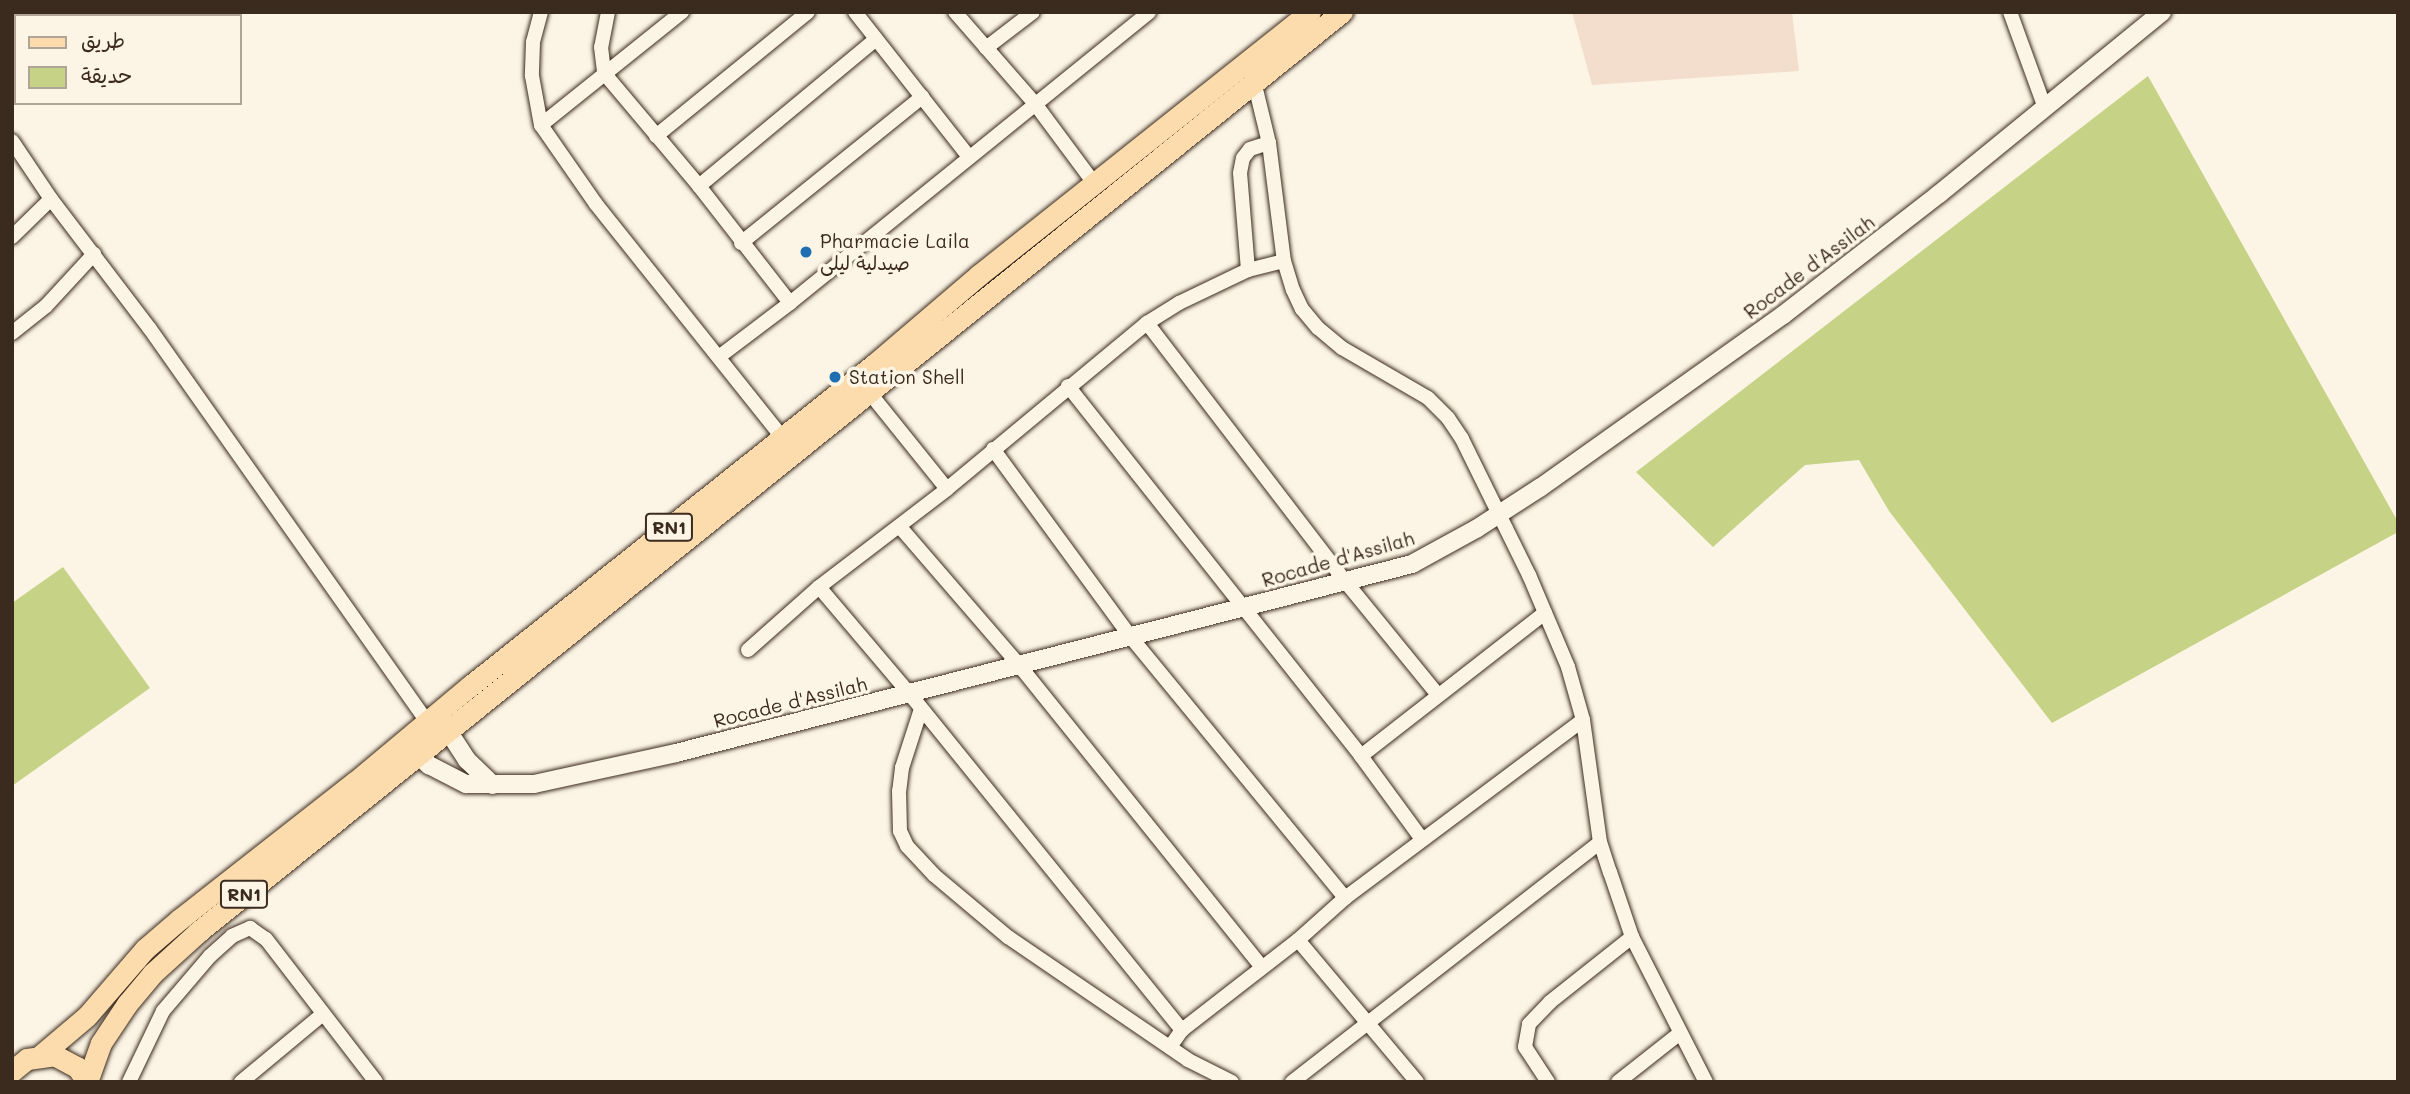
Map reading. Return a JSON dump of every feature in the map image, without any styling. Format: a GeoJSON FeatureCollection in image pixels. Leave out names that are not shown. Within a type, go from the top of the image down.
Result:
{"type":"FeatureCollection","features":[{"type":"Feature","properties":{"kind":"main road","name":"RN1"},"geometry":{"type":"LineString","coordinates":[[87,1082],[102,1043],[153,973],[411,749],[432,718],[1310,12]]}},
{"type":"Feature","properties":{"kind":"main road","name":"RN1"},"geometry":{"type":"LineString","coordinates":[[12,1071],[27,1059],[41,1055],[87,1016],[145,949],[411,749],[448,732],[1342,12]]}},
{"type":"Feature","properties":{"kind":"main road","name":"RN1"},"geometry":{"type":"LineString","coordinates":[[41,1055],[66,1059],[77,1067],[87,1082]]}},
{"type":"Feature","properties":{"kind":"street"},"geometry":{"type":"LineString","coordinates":[[541,12],[533,41],[532,76],[541,125],[596,204],[720,356],[781,436]]}},
{"type":"Feature","properties":{"kind":"street"},"geometry":{"type":"LineString","coordinates":[[608,12],[601,47],[604,73],[699,186],[790,303]]}},
{"type":"Feature","properties":{"kind":"street"},"geometry":{"type":"LineString","coordinates":[[656,136],[808,12]]}},
{"type":"Feature","properties":{"kind":"street"},"geometry":{"type":"LineString","coordinates":[[855,12],[969,157]]}},
{"type":"Feature","properties":{"kind":"street"},"geometry":{"type":"LineString","coordinates":[[955,12],[1036,105],[1094,183]]}},
{"type":"Feature","properties":{"kind":"street"},"geometry":{"type":"LineString","coordinates":[[986,48],[1033,12]]}},
{"type":"Feature","properties":{"kind":"street"},"geometry":{"type":"LineString","coordinates":[[720,356],[790,303],[1149,12]]}},
{"type":"Feature","properties":{"kind":"street"},"geometry":{"type":"LineString","coordinates":[[2010,12],[2045,108]]}},
{"type":"Feature","properties":{"kind":"street","name":"Rocade d'Assilah"},"geometry":{"type":"LineString","coordinates":[[411,749],[441,773],[466,784],[534,784],[676,753],[1412,564],[1497,514],[1652,411],[1783,315],[2162,12]]}},
{"type":"Feature","properties":{"kind":"street"},"geometry":{"type":"LineString","coordinates":[[541,125],[680,13]]}},
{"type":"Feature","properties":{"kind":"street"},"geometry":{"type":"LineString","coordinates":[[699,186],[876,39]]}},
{"type":"Feature","properties":{"kind":"street"},"geometry":{"type":"LineString","coordinates":[[1248,60],[1269,143],[1284,261],[1302,309],[1318,328],[1342,348],[1428,397],[1448,418],[1462,439],[1545,613],[1567,667],[1583,720],[1600,842],[1632,937],[1706,1082]]}},
{"type":"Feature","properties":{"kind":"street"},"geometry":{"type":"LineString","coordinates":[[741,243],[922,97]]}},
{"type":"Feature","properties":{"kind":"street"},"geometry":{"type":"LineString","coordinates":[[1248,270],[1240,173],[1250,149],[1269,143]]}},
{"type":"Feature","properties":{"kind":"street"},"geometry":{"type":"LineString","coordinates":[[13,144],[432,718],[448,732],[467,760],[493,785]]}},
{"type":"Feature","properties":{"kind":"street"},"geometry":{"type":"LineString","coordinates":[[12,237],[51,199]]}},
{"type":"Feature","properties":{"kind":"street"},"geometry":{"type":"LineString","coordinates":[[12,332],[46,306],[94,254]]}},
{"type":"Feature","properties":{"kind":"street"},"geometry":{"type":"LineString","coordinates":[[748,650],[818,587],[900,527],[1147,323],[1179,303],[1248,270],[1284,261]]}},
{"type":"Feature","properties":{"kind":"street"},"geometry":{"type":"LineString","coordinates":[[1147,323],[1345,581],[1438,695]]}},
{"type":"Feature","properties":{"kind":"street"},"geometry":{"type":"LineString","coordinates":[[1068,386],[1362,756],[1421,838]]}},
{"type":"Feature","properties":{"kind":"street"},"geometry":{"type":"LineString","coordinates":[[869,392],[947,489]]}},
{"type":"Feature","properties":{"kind":"street"},"geometry":{"type":"LineString","coordinates":[[993,449],[1130,636],[1345,898]]}},
{"type":"Feature","properties":{"kind":"street"},"geometry":{"type":"LineString","coordinates":[[900,527],[1019,665],[1262,967]]}},
{"type":"Feature","properties":{"kind":"street"},"geometry":{"type":"LineString","coordinates":[[818,587],[909,693],[1182,1030]]}},
{"type":"Feature","properties":{"kind":"street"},"geometry":{"type":"LineString","coordinates":[[1362,756],[1545,613]]}},
{"type":"Feature","properties":{"kind":"street"},"geometry":{"type":"LineString","coordinates":[[921,709],[902,768],[899,791],[900,831],[907,846],[944,883],[1008,937],[1188,1060],[1232,1082]]}},
{"type":"Feature","properties":{"kind":"street"},"geometry":{"type":"LineString","coordinates":[[1170,1047],[1182,1030],[1298,940],[1345,898],[1421,838],[1583,720]]}},
{"type":"Feature","properties":{"kind":"street"},"geometry":{"type":"LineString","coordinates":[[1292,1082],[1600,842]]}},
{"type":"Feature","properties":{"kind":"street"},"geometry":{"type":"LineString","coordinates":[[130,1082],[163,1011],[210,956],[242,930],[257,930],[266,939],[376,1082]]}},
{"type":"Feature","properties":{"kind":"street"},"geometry":{"type":"LineString","coordinates":[[1548,1082],[1525,1047],[1529,1024],[1550,1002],[1632,937]]}},
{"type":"Feature","properties":{"kind":"street"},"geometry":{"type":"LineString","coordinates":[[1298,940],[1417,1082]]}},
{"type":"Feature","properties":{"kind":"street"},"geometry":{"type":"LineString","coordinates":[[241,1082],[323,1014]]}},
{"type":"Feature","properties":{"kind":"street"},"geometry":{"type":"LineString","coordinates":[[1618,1082],[1681,1033]]}},
{"type":"Feature","properties":{"kind":"shaded area"},"geometry":{"type":"Polygon","coordinates":[[[1572,12],[1792,12],[1799,71],[1592,85],[1572,12]]]}},
{"type":"Feature","properties":{"kind":"green space"},"geometry":{"type":"Polygon","coordinates":[[[2148,76],[2398,522],[2398,532],[2052,723],[1889,511],[1859,460],[1805,465],[1713,547],[1636,472],[2148,76]]]}},
{"type":"Feature","properties":{"kind":"green space"},"geometry":{"type":"Polygon","coordinates":[[[63,567],[150,688],[12,786],[12,603],[63,567]]]}},
{"type":"Feature","properties":{"kind":"place","name":"Pharmacie Laila صيدلية ليلى"},"geometry":{"type":"Point","coordinates":[806,252]}},
{"type":"Feature","properties":{"kind":"place","name":"Station Shell"},"geometry":{"type":"Point","coordinates":[835,377]}}]}
